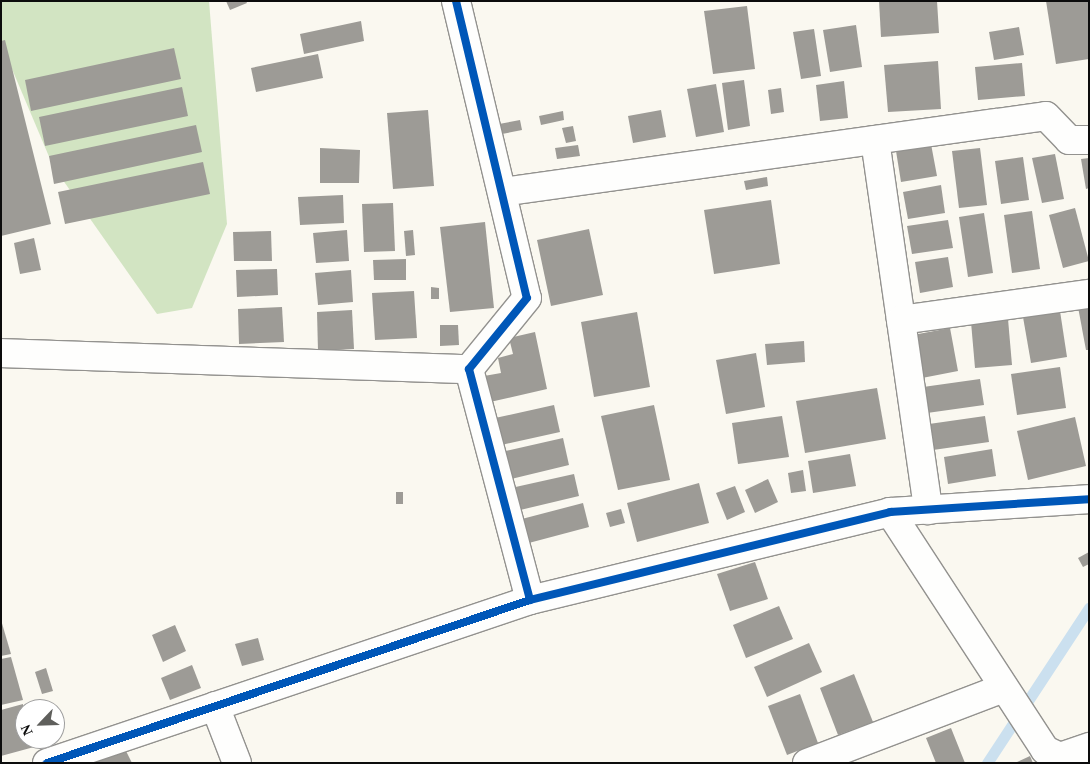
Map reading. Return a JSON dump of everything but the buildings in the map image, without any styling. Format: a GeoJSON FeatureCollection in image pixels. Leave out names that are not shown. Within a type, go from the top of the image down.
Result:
{"type":"FeatureCollection","features":[{"type":"Feature","properties":{"kind":"street"},"geometry":{"type":"LineString","coordinates":[[456,1],[527,298],[469,369]]}},
{"type":"Feature","properties":{"kind":"street"},"geometry":{"type":"LineString","coordinates":[[502,192],[1046,116],[1069,140],[1089,140]]}},
{"type":"Feature","properties":{"kind":"street"},"geometry":{"type":"LineString","coordinates":[[875,140],[928,510]]}},
{"type":"Feature","properties":{"kind":"street"},"geometry":{"type":"LineString","coordinates":[[901,320],[1089,294]]}},
{"type":"Feature","properties":{"kind":"street"},"geometry":{"type":"LineString","coordinates":[[1,353],[469,369]]}},
{"type":"Feature","properties":{"kind":"street"},"geometry":{"type":"LineString","coordinates":[[469,369],[530,600]]}},
{"type":"Feature","properties":{"kind":"street"},"geometry":{"type":"LineString","coordinates":[[47,763],[530,600],[890,512],[1089,499]]}},
{"type":"Feature","properties":{"kind":"street"},"geometry":{"type":"LineString","coordinates":[[890,512],[1044,750],[1061,760],[1089,746]]}},
{"type":"Feature","properties":{"kind":"street"},"geometry":{"type":"LineString","coordinates":[[807,763],[1003,688]]}},
{"type":"Feature","properties":{"kind":"street"},"geometry":{"type":"LineString","coordinates":[[216,706],[237,763]]}},
{"type":"Feature","properties":{"kind":"green space"},"geometry":{"type":"Polygon","coordinates":[[[1,1],[209,1],[227,224],[192,308],[157,314],[53,166],[1,43],[1,1]]]}},
{"type":"Feature","properties":{"kind":"waterway"},"geometry":{"type":"LineString","coordinates":[[987,763],[1089,608]]}},
{"type":"Feature","properties":{"kind":"cycle path"},"geometry":{"type":"LineString","coordinates":[[456,1],[527,298],[469,369],[530,600]]}},
{"type":"Feature","properties":{"kind":"cycle path"},"geometry":{"type":"LineString","coordinates":[[47,763],[530,600],[890,512],[1089,499]]}}]}
